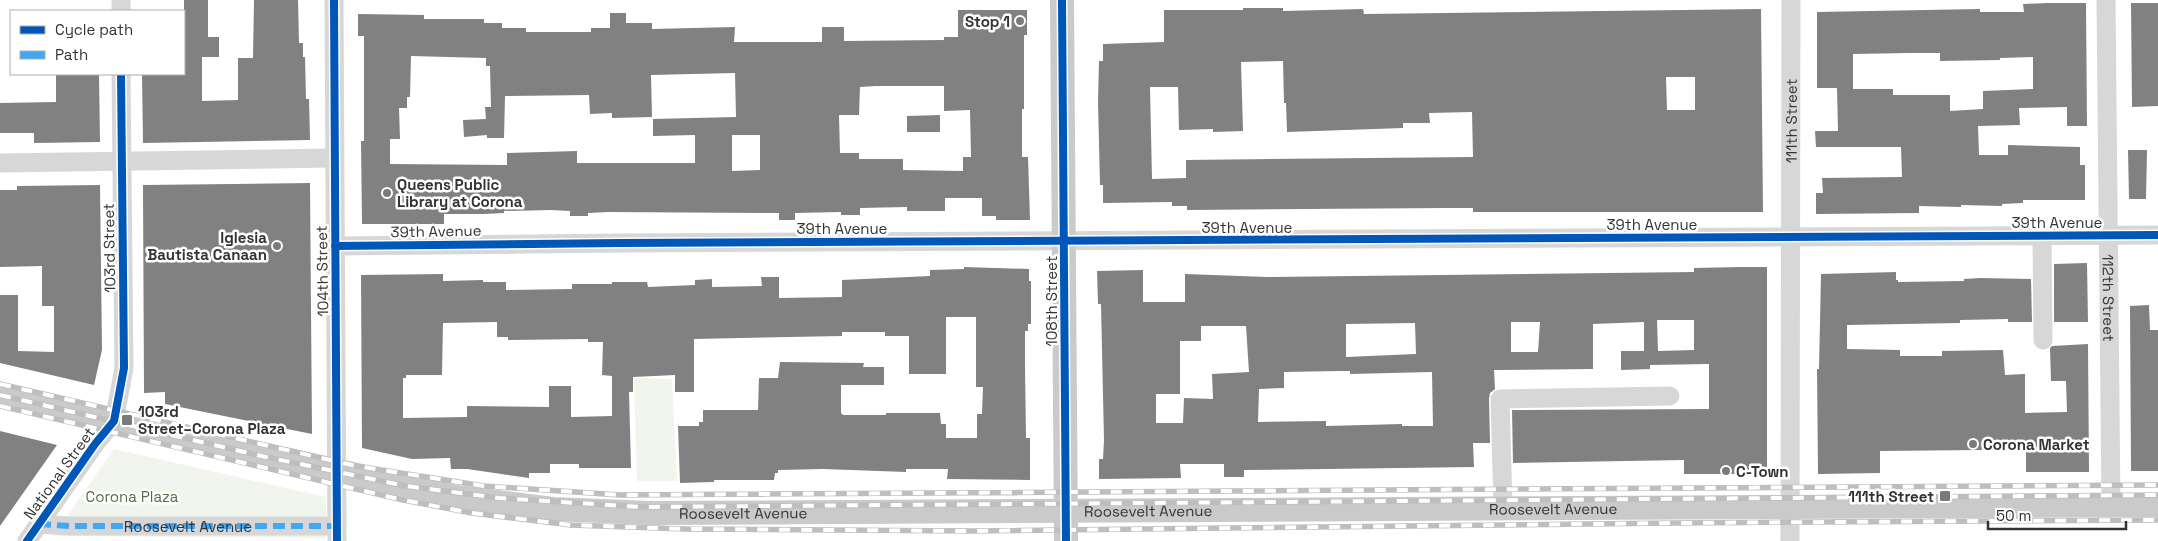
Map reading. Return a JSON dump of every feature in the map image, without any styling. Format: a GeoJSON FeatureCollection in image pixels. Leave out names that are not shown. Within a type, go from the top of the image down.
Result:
{"type":"FeatureCollection","features":[{"type":"Feature","properties":{"kind":"main road","name":"108th Street"},"geometry":{"type":"LineString","coordinates":[[1062,0],[1066,541]]}},
{"type":"Feature","properties":{"kind":"main road","name":"Roosevelt Avenue"},"geometry":{"type":"LineString","coordinates":[[0,396],[456,497],[592,512],[2158,506]]}},
{"type":"Feature","properties":{"kind":"street","name":"104th Street"},"geometry":{"type":"LineString","coordinates":[[334,0],[337,533]]}},
{"type":"Feature","properties":{"kind":"street","name":"111th Street"},"geometry":{"type":"LineString","coordinates":[[1790,541],[1791,0]]}},
{"type":"Feature","properties":{"kind":"street","name":"112th Street"},"geometry":{"type":"LineString","coordinates":[[2106,0],[2111,506]]}},
{"type":"Feature","properties":{"kind":"street","name":"103rd Street"},"geometry":{"type":"LineString","coordinates":[[114,421],[124,368],[122,75]]}},
{"type":"Feature","properties":{"kind":"street"},"geometry":{"type":"LineString","coordinates":[[0,162],[334,158]]}},
{"type":"Feature","properties":{"kind":"street","name":"39th Avenue"},"geometry":{"type":"LineString","coordinates":[[335,246],[621,242],[2158,235]]}},
{"type":"Feature","properties":{"kind":"street"},"geometry":{"type":"LineString","coordinates":[[2042,236],[2043,340]]}},
{"type":"Feature","properties":{"kind":"street"},"geometry":{"type":"LineString","coordinates":[[1503,508],[1500,399],[1670,396]]}},
{"type":"Feature","properties":{"kind":"street","name":"National Street"},"geometry":{"type":"LineString","coordinates":[[27,541],[95,444],[114,421]]}},
{"type":"Feature","properties":{"kind":"street","name":"Roosevelt Avenue"},"geometry":{"type":"LineString","coordinates":[[39,524],[337,533]]}},
{"type":"Feature","properties":{"kind":"green space"},"geometry":{"type":"Polygon","coordinates":[[[634,378],[672,379],[677,481],[637,481],[634,378]]]}},
{"type":"Feature","properties":{"kind":"green space","name":"Corona Plaza"},"geometry":{"type":"Polygon","coordinates":[[[114,449],[326,497],[326,538],[53,536],[114,449]]]}},
{"type":"Feature","properties":{"kind":"building"},"geometry":{"type":"Polygon","coordinates":[[[184,0],[208,0],[208,37],[219,37],[219,57],[202,57],[202,101],[238,100],[238,58],[253,58],[254,0],[298,0],[299,43],[303,43],[303,57],[305,57],[306,99],[309,99],[310,140],[143,143],[142,75],[185,75],[184,0]]]}},
{"type":"Feature","properties":{"kind":"building"},"geometry":{"type":"Polygon","coordinates":[[[2086,3],[2087,126],[2067,126],[2067,107],[2019,108],[2020,125],[1978,126],[1979,155],[2008,155],[2008,145],[2080,147],[2080,165],[2085,165],[2085,200],[2023,200],[2023,203],[2002,204],[2002,206],[1919,206],[1919,213],[1816,214],[1816,193],[1823,193],[1822,178],[1902,177],[1901,147],[1816,147],[1815,131],[1838,131],[1837,88],[1817,88],[1817,12],[1980,9],[1980,12],[2024,12],[2023,4],[2086,3]],[[1940,53],[1853,54],[1853,89],[1893,89],[1893,95],[1950,95],[1950,111],[1983,109],[1983,91],[2033,89],[2033,57],[2000,58],[2000,60],[1940,61],[1940,53]]]}},
{"type":"Feature","properties":{"kind":"building"},"geometry":{"type":"Polygon","coordinates":[[[2131,3],[2158,3],[2158,106],[2132,107],[2131,3]]]}},
{"type":"Feature","properties":{"kind":"building"},"geometry":{"type":"Polygon","coordinates":[[[1243,8],[1283,8],[1283,11],[1363,9],[1364,14],[1761,9],[1763,212],[1473,212],[1473,208],[1187,210],[1187,206],[1172,206],[1172,202],[1103,203],[1103,185],[1100,185],[1098,102],[1099,61],[1103,61],[1103,44],[1164,42],[1164,10],[1243,10],[1243,8]],[[1283,61],[1241,62],[1243,131],[1213,132],[1213,129],[1179,130],[1178,87],[1150,87],[1152,179],[1186,178],[1186,160],[1473,157],[1472,112],[1429,113],[1430,123],[1403,123],[1403,128],[1287,132],[1283,61]],[[1666,77],[1667,110],[1695,110],[1695,77],[1666,77]]]}},
{"type":"Feature","properties":{"kind":"building"},"geometry":{"type":"Polygon","coordinates":[[[958,10],[1027,10],[1027,35],[1024,35],[1022,157],[1028,157],[1030,220],[996,220],[996,216],[982,216],[982,198],[945,198],[945,211],[907,211],[907,207],[860,208],[860,215],[841,215],[841,212],[795,213],[795,220],[779,220],[779,213],[608,212],[588,213],[588,216],[570,216],[570,211],[551,210],[444,214],[444,224],[362,224],[361,141],[364,141],[364,36],[358,36],[358,14],[424,15],[424,19],[484,19],[484,23],[502,23],[502,28],[526,28],[526,32],[591,32],[591,28],[610,28],[610,13],[626,13],[626,23],[652,23],[652,29],[735,27],[734,42],[822,42],[822,27],[844,27],[844,41],[944,40],[944,37],[958,37],[958,10]],[[411,56],[410,97],[407,97],[407,108],[399,108],[400,139],[390,139],[390,164],[507,165],[507,153],[577,151],[577,163],[695,163],[695,135],[653,136],[653,119],[736,117],[735,73],[651,75],[652,117],[612,118],[612,113],[590,114],[589,95],[505,96],[504,138],[487,138],[487,135],[464,137],[463,120],[486,119],[485,107],[491,107],[490,66],[486,66],[486,58],[411,56]],[[944,86],[860,87],[859,115],[839,115],[840,153],[859,153],[859,159],[903,159],[903,170],[963,171],[963,157],[971,157],[970,110],[944,111],[944,86]],[[732,135],[732,171],[760,170],[760,135],[732,135]]]}},
{"type":"Feature","properties":{"kind":"building"},"geometry":{"type":"Polygon","coordinates":[[[56,75],[99,75],[100,142],[34,143],[34,133],[0,133],[0,103],[56,102],[56,75]]]}},
{"type":"Feature","properties":{"kind":"building"},"geometry":{"type":"Polygon","coordinates":[[[940,115],[940,132],[907,132],[907,116],[940,115]]]}},
{"type":"Feature","properties":{"kind":"building"},"geometry":{"type":"Polygon","coordinates":[[[2128,150],[2147,150],[2146,199],[2129,199],[2128,150]]]}},
{"type":"Feature","properties":{"kind":"building"},"geometry":{"type":"Polygon","coordinates":[[[310,183],[312,434],[165,404],[165,392],[144,393],[143,185],[310,183]]]}},
{"type":"Feature","properties":{"kind":"building"},"geometry":{"type":"Polygon","coordinates":[[[100,185],[102,350],[94,385],[0,363],[0,295],[18,295],[18,351],[54,352],[54,306],[42,306],[42,266],[0,267],[0,190],[17,190],[17,186],[100,185]]]}},
{"type":"Feature","properties":{"kind":"building"},"geometry":{"type":"Polygon","coordinates":[[[2087,263],[2088,322],[2054,322],[2054,264],[2087,263]]]}},
{"type":"Feature","properties":{"kind":"building"},"geometry":{"type":"Polygon","coordinates":[[[964,267],[1029,269],[1029,281],[1031,281],[1031,324],[1028,324],[1028,331],[1025,331],[1025,367],[1026,438],[1030,438],[1030,480],[947,479],[948,469],[906,469],[906,472],[823,469],[778,470],[778,473],[775,473],[774,480],[714,480],[714,482],[680,483],[678,426],[699,426],[699,422],[703,422],[703,410],[758,410],[759,378],[778,378],[780,362],[864,363],[863,367],[884,367],[884,385],[841,385],[841,413],[843,415],[940,413],[941,424],[946,424],[946,438],[977,438],[977,414],[982,414],[983,387],[976,387],[976,317],[946,317],[946,374],[909,374],[909,336],[885,336],[885,332],[842,332],[842,336],[694,339],[694,392],[675,392],[675,375],[633,377],[633,392],[629,392],[631,468],[579,468],[579,464],[550,464],[550,473],[529,473],[529,478],[467,469],[451,469],[450,458],[412,459],[362,448],[361,275],[443,274],[443,281],[483,280],[483,282],[506,282],[506,290],[572,289],[572,284],[612,284],[612,282],[647,282],[648,287],[695,285],[695,280],[712,279],[712,287],[762,286],[761,277],[779,277],[779,298],[842,297],[842,280],[930,276],[930,270],[964,269],[964,267]],[[497,322],[443,323],[442,375],[406,375],[406,378],[403,378],[403,418],[467,417],[467,406],[549,407],[549,386],[571,386],[571,417],[612,416],[612,376],[602,375],[603,342],[588,342],[588,339],[508,340],[508,337],[497,337],[497,322]]]}},
{"type":"Feature","properties":{"kind":"building"},"geometry":{"type":"Polygon","coordinates":[[[1767,267],[1767,470],[1763,474],[1684,474],[1684,460],[1513,463],[1512,410],[1709,409],[1709,364],[1650,365],[1650,369],[1621,370],[1621,351],[1644,351],[1644,322],[1593,324],[1593,369],[1494,370],[1495,389],[1490,393],[1489,399],[1490,443],[1473,443],[1474,467],[1244,470],[1244,477],[1224,477],[1224,464],[1180,464],[1181,478],[1099,479],[1099,459],[1103,459],[1104,440],[1101,304],[1098,304],[1097,271],[1143,270],[1143,302],[1185,302],[1185,274],[1267,277],[1694,272],[1694,268],[1767,267]],[[1657,320],[1658,351],[1694,350],[1694,320],[1657,320]],[[1511,322],[1511,352],[1538,352],[1540,322],[1511,322]],[[1415,323],[1346,324],[1346,357],[1416,354],[1415,323]],[[1201,326],[1201,341],[1180,341],[1180,394],[1156,394],[1156,423],[1183,423],[1184,398],[1213,399],[1212,374],[1249,372],[1246,326],[1201,326]],[[1350,371],[1284,372],[1284,388],[1259,389],[1258,422],[1326,421],[1326,426],[1402,424],[1402,426],[1433,426],[1432,372],[1350,374],[1350,371]]]}},
{"type":"Feature","properties":{"kind":"building"},"geometry":{"type":"Polygon","coordinates":[[[1896,272],[1896,280],[1898,282],[1964,281],[1964,279],[1980,278],[2031,279],[2032,322],[2008,322],[2008,319],[1960,320],[1960,323],[1847,325],[1847,349],[1900,350],[1900,356],[1942,356],[1942,351],[2003,350],[2005,375],[2025,374],[2025,413],[2067,412],[2066,381],[2051,381],[2050,348],[2052,346],[2088,344],[2089,472],[2026,472],[2026,450],[1980,450],[1880,451],[1880,473],[1818,474],[1817,369],[1819,369],[1821,274],[1896,272]]]}},
{"type":"Feature","properties":{"kind":"building"},"geometry":{"type":"Polygon","coordinates":[[[2149,305],[2150,330],[2158,330],[2158,471],[2131,471],[2130,306],[2149,305]]]}},
{"type":"Feature","properties":{"kind":"building"},"geometry":{"type":"Polygon","coordinates":[[[0,431],[57,445],[0,526],[0,431]]]}},
{"type":"Feature","properties":{"kind":"railway"},"geometry":{"type":"LineString","coordinates":[[0,384],[356,466],[484,486],[620,495],[2158,485]]}},
{"type":"Feature","properties":{"kind":"railway"},"geometry":{"type":"LineString","coordinates":[[0,395],[266,457],[406,486],[499,498],[640,507],[2158,495]]}},
{"type":"Feature","properties":{"kind":"railway"},"geometry":{"type":"LineString","coordinates":[[0,406],[403,500],[472,513],[571,525],[686,529],[973,531],[2158,520]]}},
{"type":"Feature","properties":{"kind":"marked path"},"geometry":{"type":"LineString","coordinates":[[39,524],[70,526],[337,526]]}},
{"type":"Feature","properties":{"kind":"cycle path"},"geometry":{"type":"LineString","coordinates":[[334,0],[337,541]]}},
{"type":"Feature","properties":{"kind":"cycle path"},"geometry":{"type":"LineString","coordinates":[[1062,0],[1066,541]]}},
{"type":"Feature","properties":{"kind":"cycle path"},"geometry":{"type":"LineString","coordinates":[[27,541],[95,444],[114,421],[124,368],[121,75]]}},
{"type":"Feature","properties":{"kind":"cycle path"},"geometry":{"type":"LineString","coordinates":[[335,246],[2158,235]]}},
{"type":"Feature","properties":{"kind":"place","name":"Stop 1"},"geometry":{"type":"Point","coordinates":[1020,21]}},
{"type":"Feature","properties":{"kind":"place","name":"Queens Public Library at Corona"},"geometry":{"type":"Point","coordinates":[387,193]}},
{"type":"Feature","properties":{"kind":"place","name":"Iglesia Bautista Canaan"},"geometry":{"type":"Point","coordinates":[277,246]}},
{"type":"Feature","properties":{"kind":"place","name":"103rd Street–Corona Plaza"},"geometry":{"type":"Point","coordinates":[127,420]}},
{"type":"Feature","properties":{"kind":"place","name":"Corona Market"},"geometry":{"type":"Point","coordinates":[1973,444]}},
{"type":"Feature","properties":{"kind":"place","name":"C-Town"},"geometry":{"type":"Point","coordinates":[1726,471]}},
{"type":"Feature","properties":{"kind":"place","name":"111th Street"},"geometry":{"type":"Point","coordinates":[1945,496]}}]}
